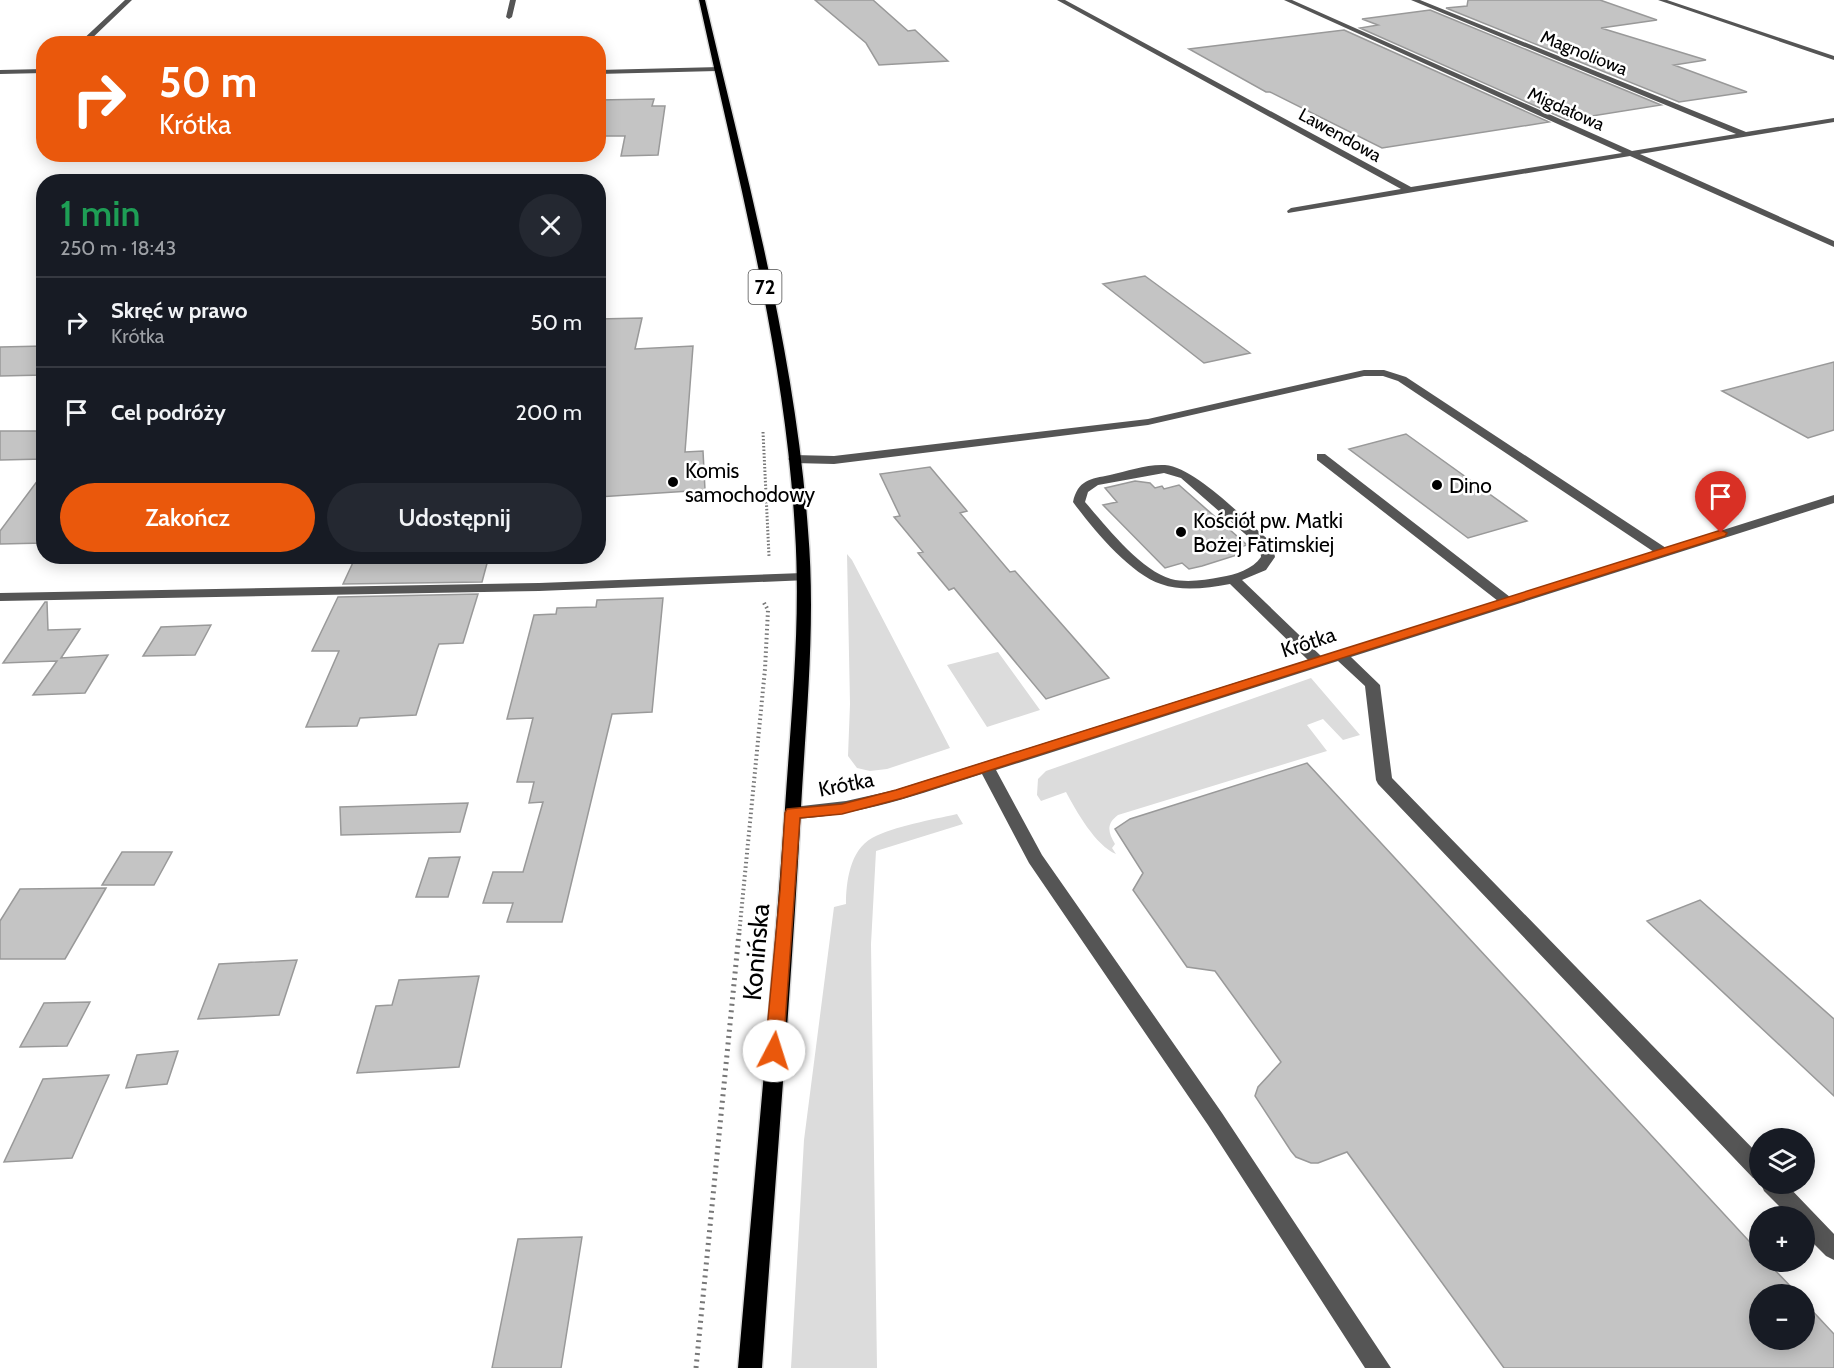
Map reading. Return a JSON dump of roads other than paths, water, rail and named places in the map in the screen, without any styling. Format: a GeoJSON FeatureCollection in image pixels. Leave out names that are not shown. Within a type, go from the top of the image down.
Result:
{"type":"FeatureCollection","features":[{"type":"Feature","properties":{"kind":"main road","name":"72"},"geometry":{"type":"LineString","coordinates":[[702,0],[766,289],[783,378],[800,511],[803,577]]}},
{"type":"Feature","properties":{"kind":"main road","name":"Konińska"},"geometry":{"type":"LineString","coordinates":[[750,1368],[788,891],[801,672],[803,577]]}},
{"type":"Feature","properties":{"kind":"street"},"geometry":{"type":"LineString","coordinates":[[90,36],[129,0]]}},
{"type":"Feature","properties":{"kind":"street"},"geometry":{"type":"LineString","coordinates":[[509,17],[513,0]]}},
{"type":"Feature","properties":{"kind":"street","name":"Lawendowa"},"geometry":{"type":"LineString","coordinates":[[1060,0],[1410,190]]}},
{"type":"Feature","properties":{"kind":"street","name":"Migdałowa"},"geometry":{"type":"LineString","coordinates":[[1287,0],[1834,244]]}},
{"type":"Feature","properties":{"kind":"street","name":"Magnoliowa"},"geometry":{"type":"LineString","coordinates":[[1414,0],[1744,134]]}},
{"type":"Feature","properties":{"kind":"street"},"geometry":{"type":"LineString","coordinates":[[1660,0],[1834,58]]}},
{"type":"Feature","properties":{"kind":"street"},"geometry":{"type":"LineString","coordinates":[[606,72],[717,69]]}},
{"type":"Feature","properties":{"kind":"street"},"geometry":{"type":"LineString","coordinates":[[0,72],[36,71]]}},
{"type":"Feature","properties":{"kind":"street"},"geometry":{"type":"LineString","coordinates":[[1291,211],[1834,120]]}},
{"type":"Feature","properties":{"kind":"street"},"geometry":{"type":"LineString","coordinates":[[794,459],[834,460],[1148,422],[1364,373],[1384,373],[1402,379],[1663,552]]}},
{"type":"Feature","properties":{"kind":"street"},"geometry":{"type":"LineString","coordinates":[[1321,457],[1507,601]]}},
{"type":"Feature","properties":{"kind":"street"},"geometry":{"type":"LineString","coordinates":[[1164,469],[1185,474],[1267,546],[1268,557],[1261,567],[1233,579],[1189,585],[1163,580],[1144,569],[1093,520],[1079,502],[1082,490],[1094,482],[1138,472],[1164,469]]}},
{"type":"Feature","properties":{"kind":"street","name":"Krótka"},"geometry":{"type":"LineString","coordinates":[[793,813],[826,812],[858,806],[1834,499]]}},
{"type":"Feature","properties":{"kind":"street"},"geometry":{"type":"LineString","coordinates":[[0,597],[539,587],[803,577]]}},
{"type":"Feature","properties":{"kind":"street"},"geometry":{"type":"LineString","coordinates":[[1233,579],[1317,661]]}},
{"type":"Feature","properties":{"kind":"street"},"geometry":{"type":"LineString","coordinates":[[1340,654],[1372,685],[1384,780],[1749,1160]]}},
{"type":"Feature","properties":{"kind":"street"},"geometry":{"type":"LineString","coordinates":[[986,766],[1035,859],[1215,1119],[1379,1368]]}},
{"type":"Feature","properties":{"kind":"street"},"geometry":{"type":"LineString","coordinates":[[1782,1194],[1793,1206]]}},
{"type":"Feature","properties":{"kind":"street"},"geometry":{"type":"LineString","coordinates":[[1815,1228],[1834,1248]]}},
{"type":"Feature","properties":{"kind":"place","name":"Komis samochodowy"},"geometry":{"type":"Point","coordinates":[673,482]}},
{"type":"Feature","properties":{"kind":"place","name":"Dino"},"geometry":{"type":"Point","coordinates":[1437,485]}},
{"type":"Feature","properties":{"kind":"place","name":"Kościół pw. Matki Bożej Fatimskiej"},"geometry":{"type":"Point","coordinates":[1181,532]}}]}
